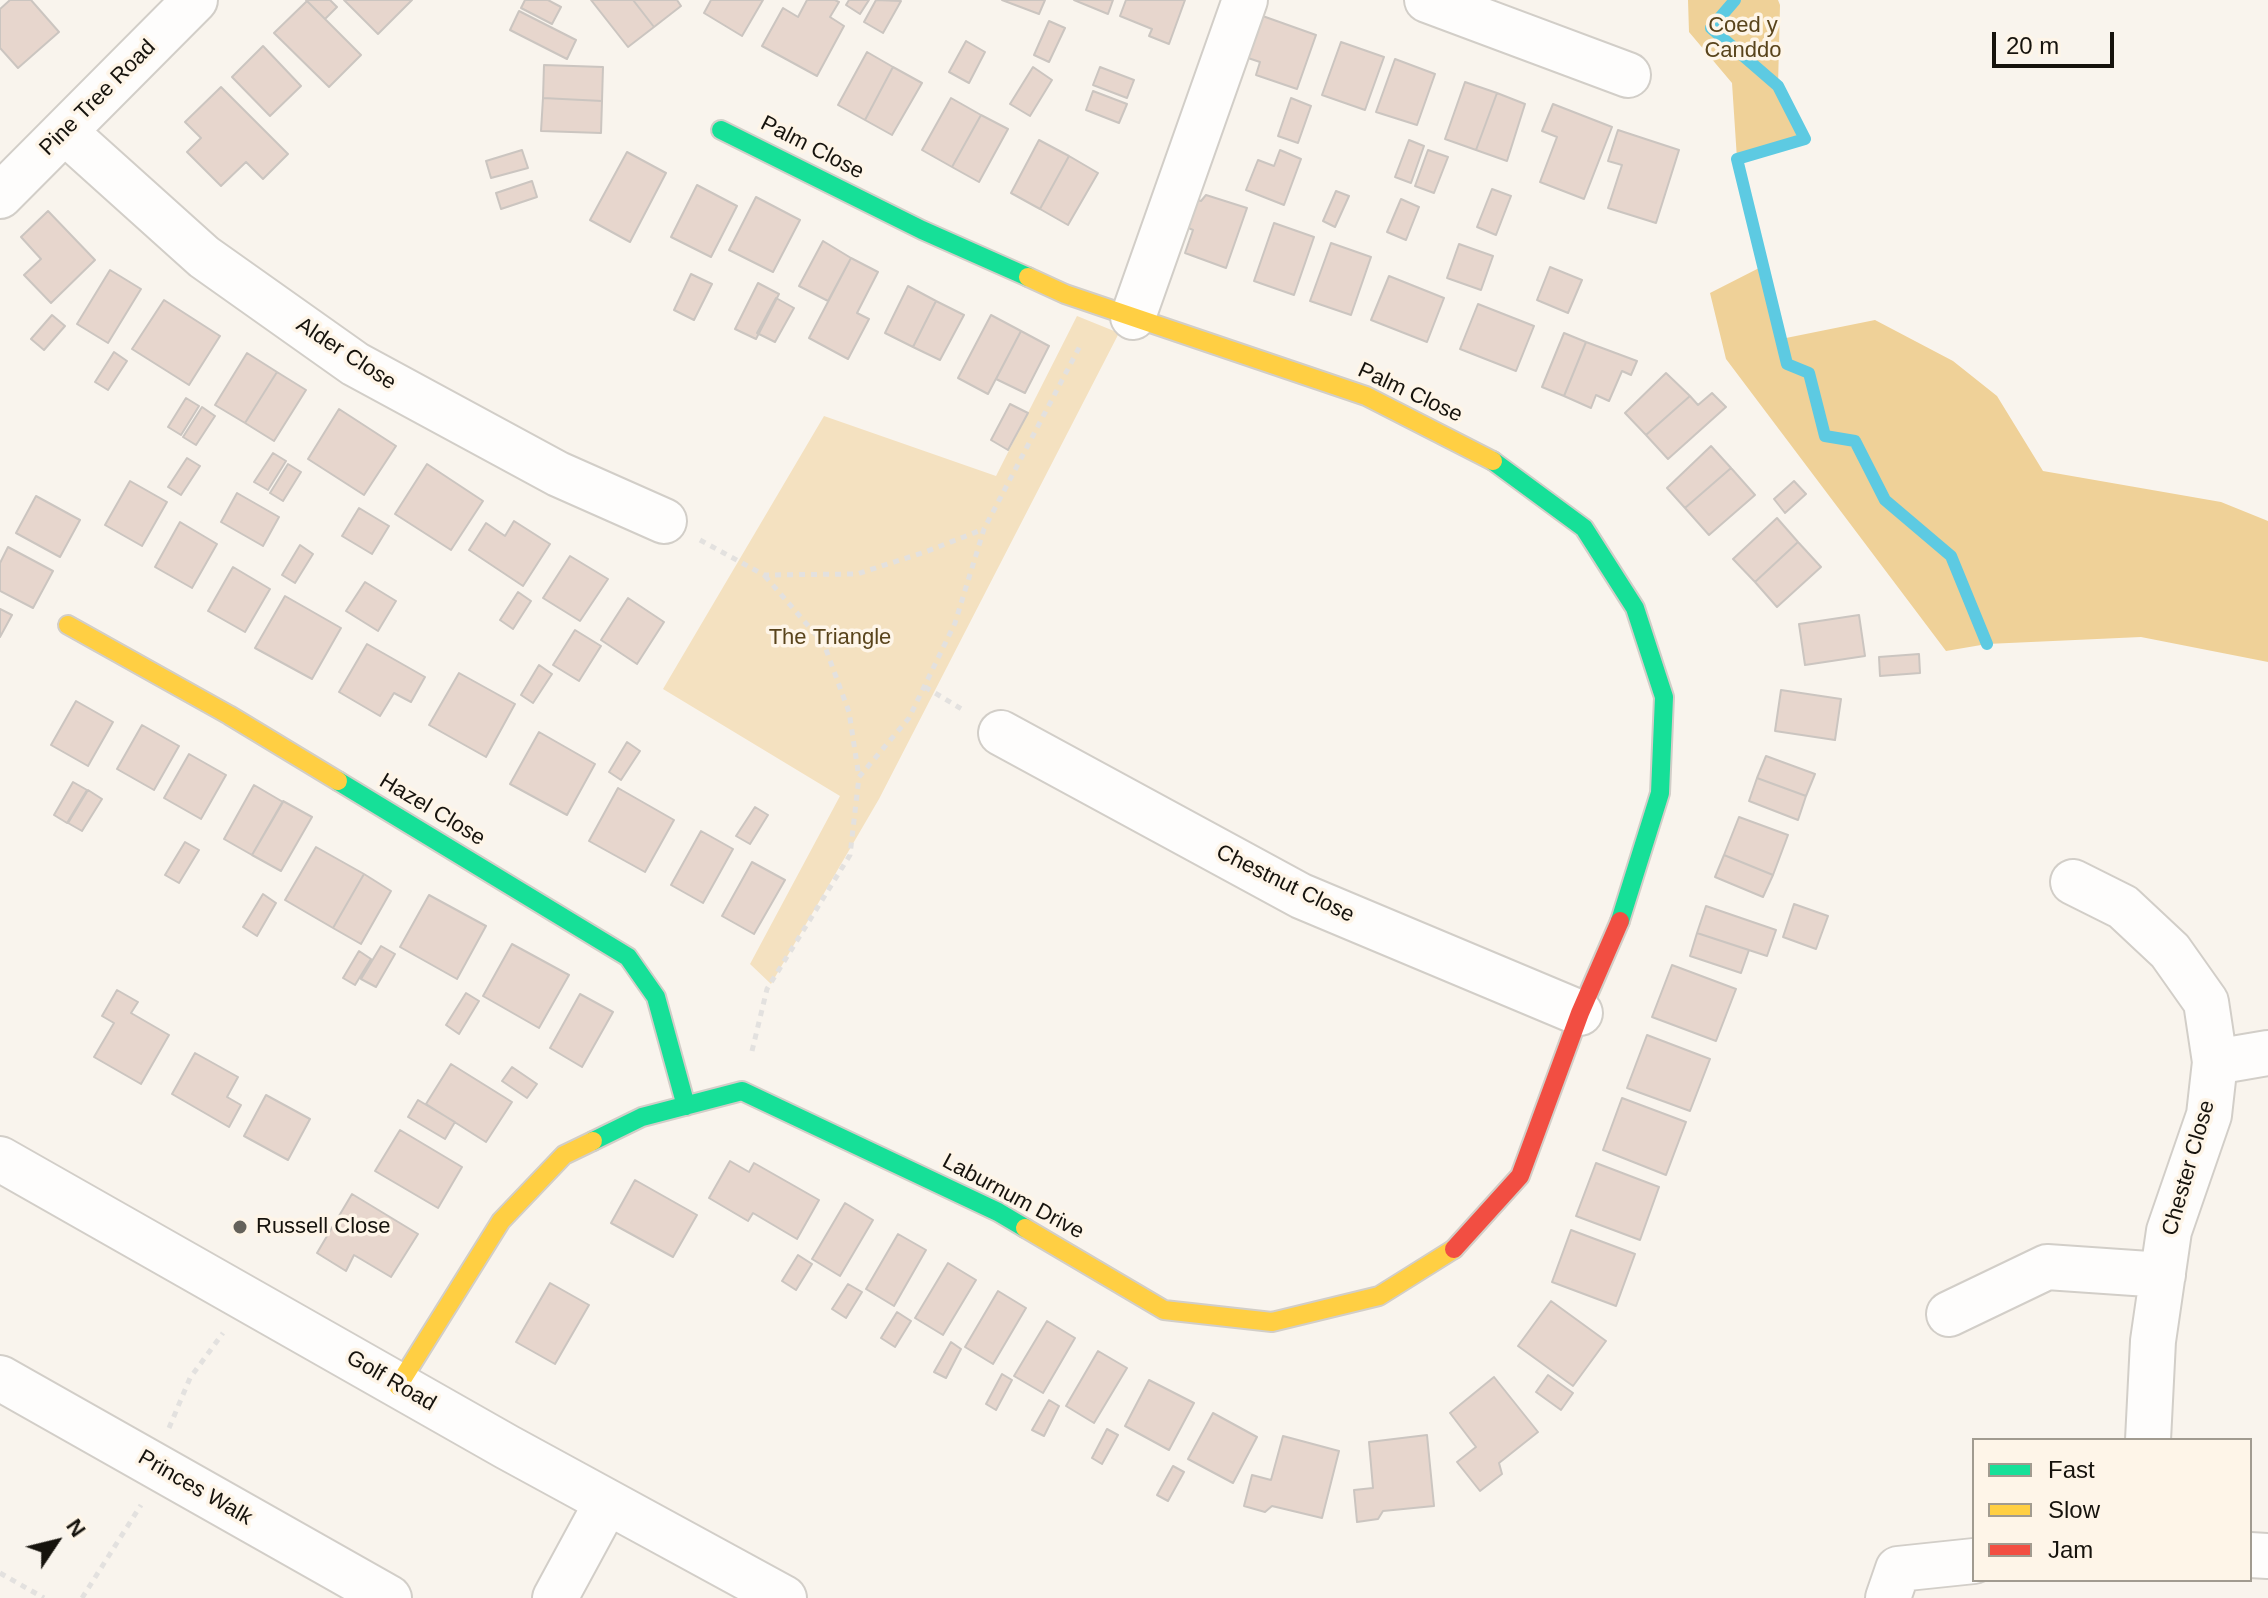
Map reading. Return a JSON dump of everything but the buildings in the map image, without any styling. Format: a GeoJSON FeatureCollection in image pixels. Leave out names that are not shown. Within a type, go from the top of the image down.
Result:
{"type":"FeatureCollection","features":[{"type":"Feature","properties":{"kind":"street","name":"Pine Tree Road"},"geometry":{"type":"LineString","coordinates":[[0,196],[195,0]]}},
{"type":"Feature","properties":{"kind":"street"},"geometry":{"type":"LineString","coordinates":[[1117,312],[1245,0]]}},
{"type":"Feature","properties":{"kind":"street"},"geometry":{"type":"LineString","coordinates":[[1427,0],[1628,75]]}},
{"type":"Feature","properties":{"kind":"street","name":"Palm Close"},"geometry":{"type":"LineString","coordinates":[[721,130],[922,230],[1065,294],[1366,396],[1502,465],[1584,528],[1635,608],[1664,697],[1660,793],[1616,933],[1580,1013]]}},
{"type":"Feature","properties":{"kind":"street","name":"Alder Close"},"geometry":{"type":"LineString","coordinates":[[65,132],[204,257],[355,364],[558,474],[664,521]]}},
{"type":"Feature","properties":{"kind":"street","name":"Hazel Close"},"geometry":{"type":"LineString","coordinates":[[68,625],[229,715],[628,957],[656,997],[686,1106]]}},
{"type":"Feature","properties":{"kind":"street","name":"Chestnut Close"},"geometry":{"type":"LineString","coordinates":[[1001,733],[1301,896],[1580,1013]]}},
{"type":"Feature","properties":{"kind":"street","name":"Chester Close"},"geometry":{"type":"LineString","coordinates":[[2073,882],[2123,907],[2170,951],[2206,1002],[2215,1062],[2209,1115],[2169,1231],[2153,1341],[2148,1438]]}},
{"type":"Feature","properties":{"kind":"street","name":"Laburnum Drive"},"geometry":{"type":"LineString","coordinates":[[742,1091],[998,1212],[1164,1310],[1272,1322],[1379,1296],[1459,1246],[1520,1176],[1580,1013]]}},
{"type":"Feature","properties":{"kind":"street"},"geometry":{"type":"LineString","coordinates":[[2215,1062],[2268,1053]]}},
{"type":"Feature","properties":{"kind":"street"},"geometry":{"type":"LineString","coordinates":[[398,1386],[501,1221],[564,1155],[642,1117],[742,1091]]}},
{"type":"Feature","properties":{"kind":"street","name":"Golf Road"},"geometry":{"type":"LineString","coordinates":[[0,1159],[398,1386],[784,1598]]}},
{"type":"Feature","properties":{"kind":"street"},"geometry":{"type":"LineString","coordinates":[[1949,1314],[2047,1267],[2163,1275]]}},
{"type":"Feature","properties":{"kind":"street","name":"Princes Walk"},"geometry":{"type":"LineString","coordinates":[[0,1378],[389,1598]]}},
{"type":"Feature","properties":{"kind":"street"},"geometry":{"type":"LineString","coordinates":[[555,1598],[607,1502]]}},
{"type":"Feature","properties":{"kind":"street"},"geometry":{"type":"LineString","coordinates":[[1888,1598],[1898,1569],[1972,1561]]}},
{"type":"Feature","properties":{"kind":"path"},"geometry":{"type":"LineString","coordinates":[[859,777],[909,718],[955,623],[984,529],[1117,312]]}},
{"type":"Feature","properties":{"kind":"path"},"geometry":{"type":"LineString","coordinates":[[664,521],[764,575],[824,644],[849,712],[859,777],[850,855],[767,989],[742,1091]]}},
{"type":"Feature","properties":{"kind":"path"},"geometry":{"type":"LineString","coordinates":[[764,575],[857,574],[984,529]]}},
{"type":"Feature","properties":{"kind":"path"},"geometry":{"type":"LineString","coordinates":[[0,1573],[44,1598]]}},
{"type":"Feature","properties":{"kind":"green space","name":"Coed y Canddo"},"geometry":{"type":"Polygon","coordinates":[[[1688,0],[1778,0],[1778,86],[1805,139],[1737,159],[1732,83],[1689,32],[1688,0]]]}},
{"type":"Feature","properties":{"kind":"green space"},"geometry":{"type":"Polygon","coordinates":[[[1763,266],[1781,339],[1875,320],[1953,361],[1997,396],[2043,471],[2221,502],[2268,521],[2268,662],[2141,637],[1987,644],[1946,651],[1726,359],[1710,293],[1763,266]]]}},
{"type":"Feature","properties":{"kind":"green space","name":"The Triangle"},"geometry":{"type":"Polygon","coordinates":[[[1077,316],[1119,333],[879,799],[771,984],[750,964],[840,796],[663,689],[824,416],[996,476],[1077,316]]]}},
{"type":"Feature","properties":{"kind":"waterway"},"geometry":{"type":"LineString","coordinates":[[1735,0],[1711,28],[1778,86],[1805,139],[1737,159],[1787,364],[1809,373],[1825,436],[1855,441],[1885,500],[1951,556],[1987,644]]}},
{"type":"Feature","properties":{"kind":"traffic: fast"},"geometry":{"type":"LineString","coordinates":[[721,130],[922,230],[1028,277]]}},
{"type":"Feature","properties":{"kind":"traffic: fast"},"geometry":{"type":"LineString","coordinates":[[1493,461],[1584,528],[1635,608],[1664,697],[1660,793],[1620,921]]}},
{"type":"Feature","properties":{"kind":"traffic: fast"},"geometry":{"type":"LineString","coordinates":[[338,781],[628,957],[656,997],[686,1106]]}},
{"type":"Feature","properties":{"kind":"traffic: fast"},"geometry":{"type":"LineString","coordinates":[[593,1141],[642,1117],[742,1091],[998,1212],[1025,1228]]}},
{"type":"Feature","properties":{"kind":"traffic: slow"},"geometry":{"type":"LineString","coordinates":[[1028,277],[1065,294],[1366,396],[1493,461]]}},
{"type":"Feature","properties":{"kind":"traffic: slow"},"geometry":{"type":"LineString","coordinates":[[68,625],[229,715],[338,781]]}},
{"type":"Feature","properties":{"kind":"traffic: slow"},"geometry":{"type":"LineString","coordinates":[[398,1386],[501,1221],[564,1155],[593,1141]]}},
{"type":"Feature","properties":{"kind":"traffic: slow"},"geometry":{"type":"LineString","coordinates":[[1025,1228],[1164,1310],[1272,1322],[1379,1296],[1454,1249]]}},
{"type":"Feature","properties":{"kind":"traffic: jam"},"geometry":{"type":"LineString","coordinates":[[1454,1249],[1520,1176],[1580,1013],[1620,921]]}},
{"type":"Feature","properties":{"kind":"place","name":"Russell Close"},"geometry":{"type":"Point","coordinates":[240,1227]}}]}
